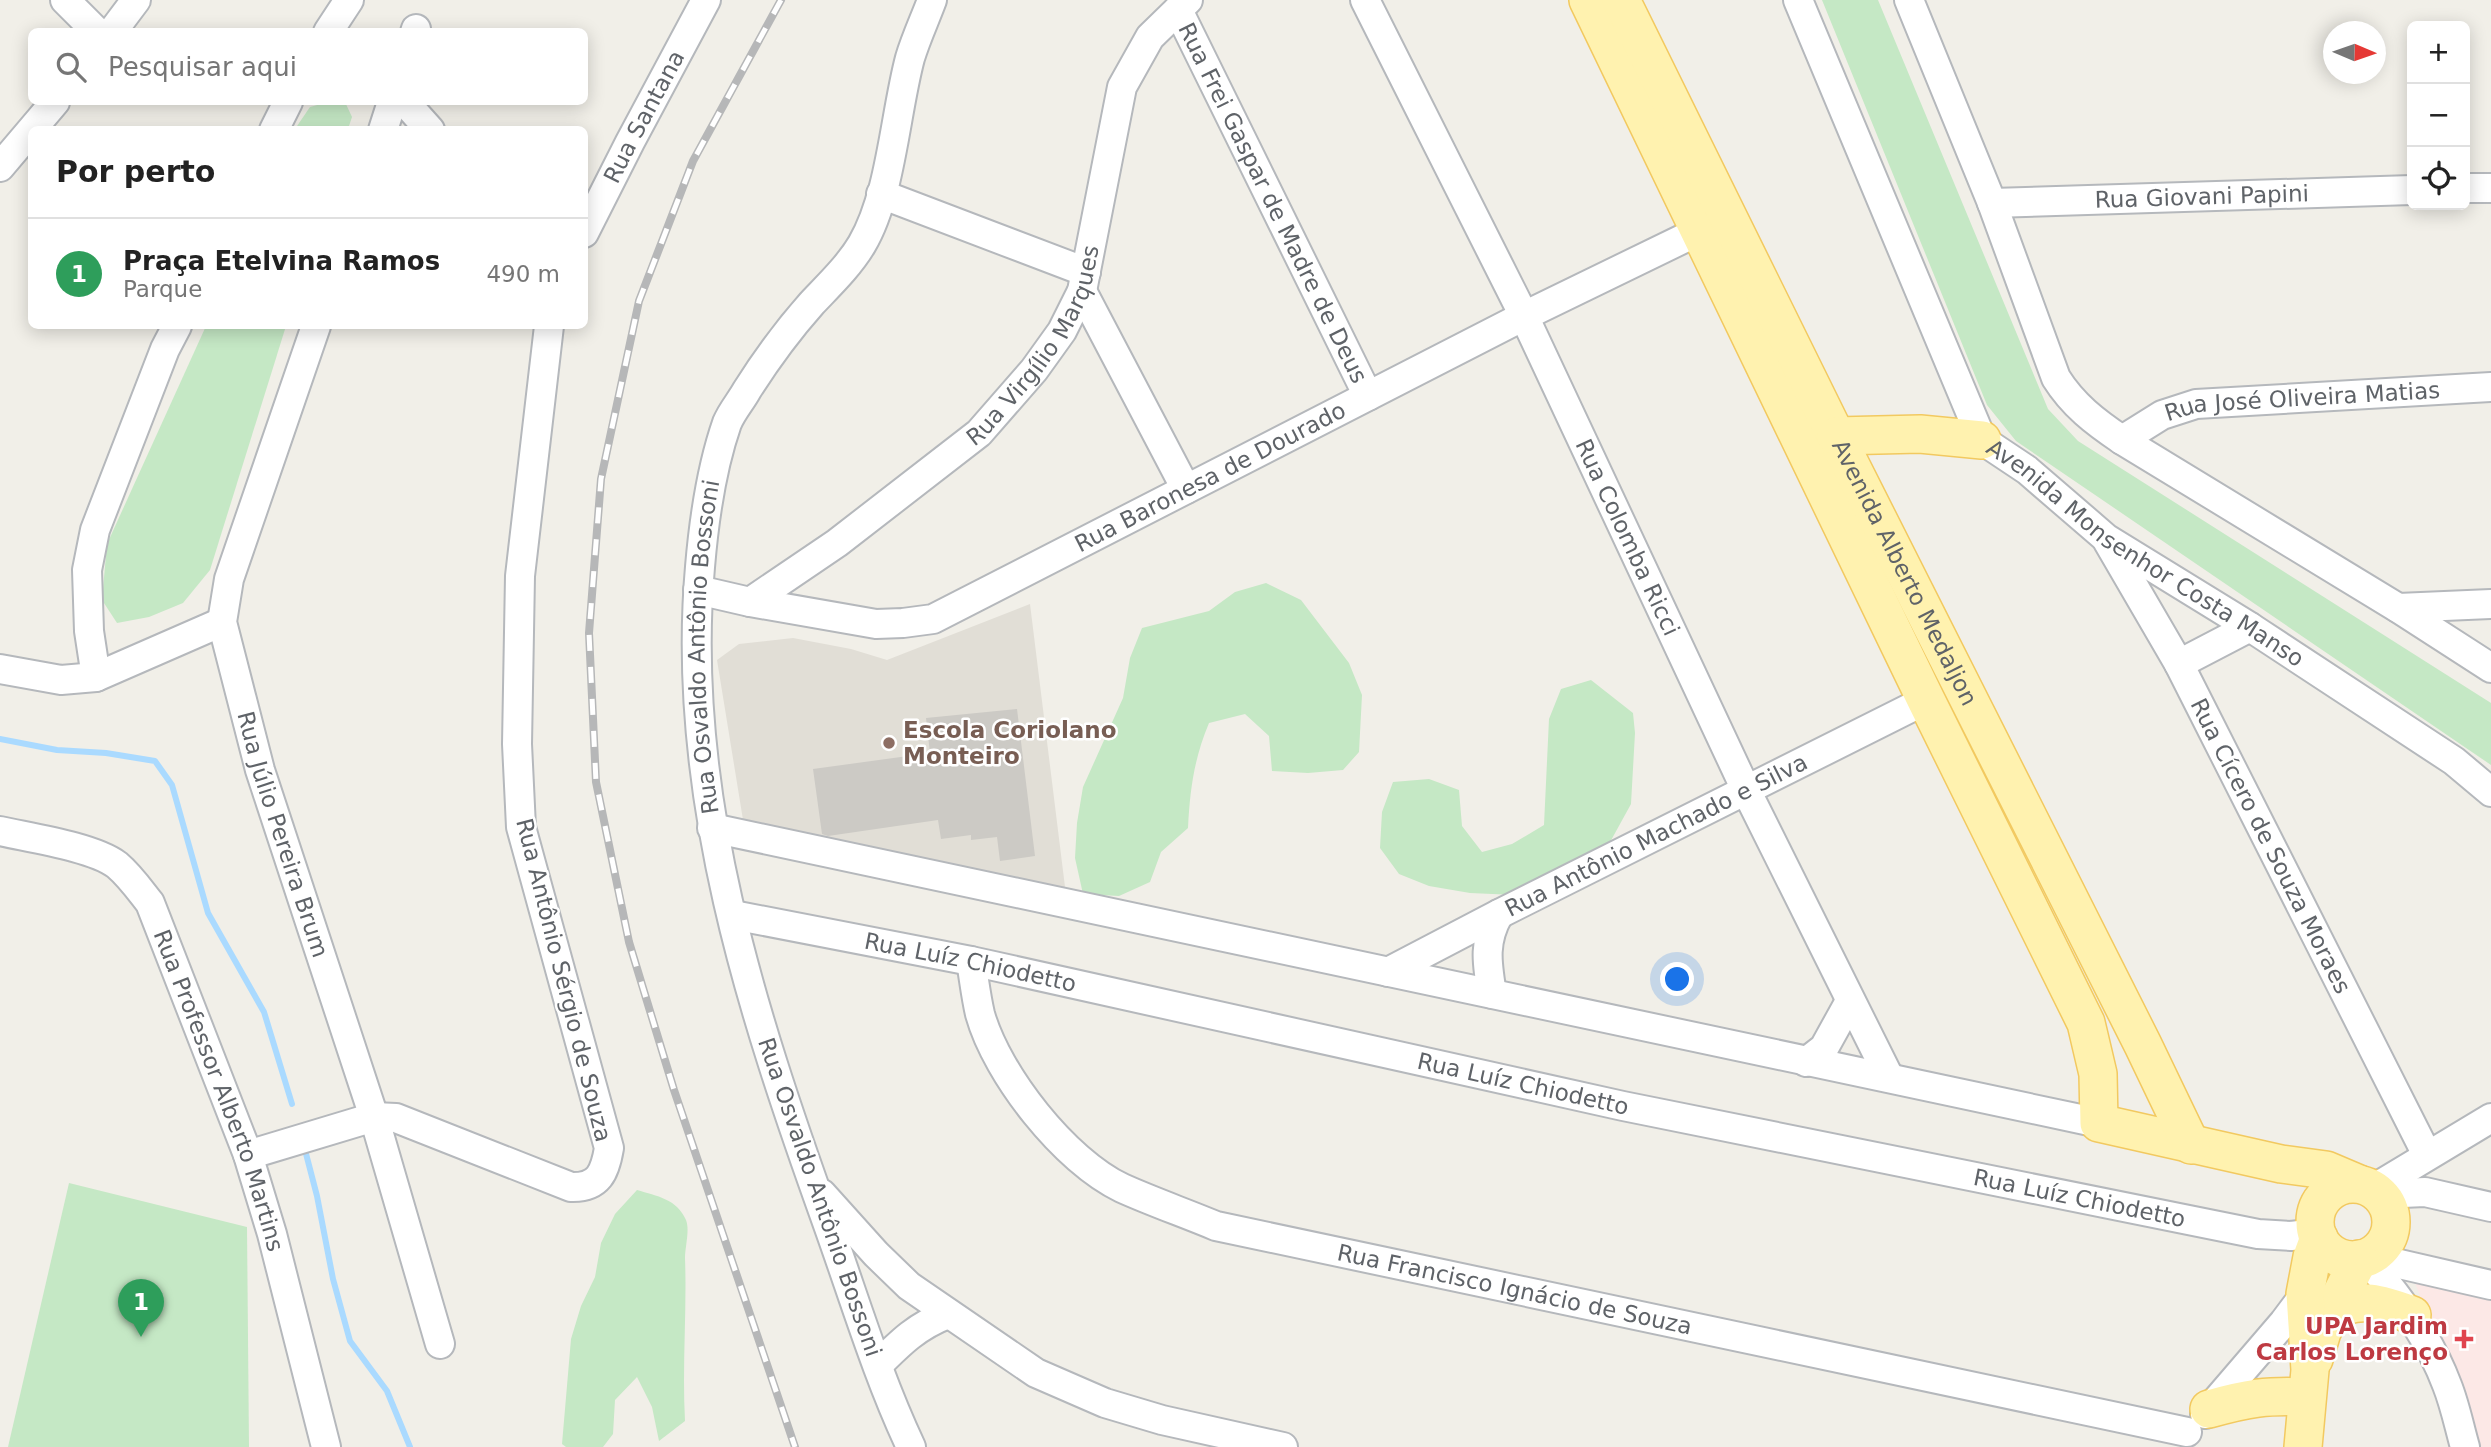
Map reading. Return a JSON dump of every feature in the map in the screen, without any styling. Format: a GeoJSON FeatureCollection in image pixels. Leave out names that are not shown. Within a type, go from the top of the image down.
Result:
{"type":"FeatureCollection","features":[{"type":"Feature","properties":{"kind":"main road","name":"Avenida Alberto Medaljon"},"geometry":{"type":"LineString","coordinates":[[1588,0],[1926,701],[2086,1023],[2098,1074],[2099,1123]]}},
{"type":"Feature","properties":{"kind":"main road","name":"Avenida Alberto Medaljon"},"geometry":{"type":"LineString","coordinates":[[1621,0],[2191,1145]]}},
{"type":"Feature","properties":{"kind":"main road"},"geometry":{"type":"LineString","coordinates":[[1836,436],[1920,434],[1982,440]]}},
{"type":"Feature","properties":{"kind":"main road"},"geometry":{"type":"LineString","coordinates":[[2099,1123],[2281,1164],[2326,1170],[2371,1189],[2387,1204],[2391,1228],[2387,1240],[2379,1250],[2364,1258],[2318,1304]]}},
{"type":"Feature","properties":{"kind":"main road"},"geometry":{"type":"LineString","coordinates":[[2281,1164],[2297,1176],[2325,1248],[2347,1259],[2364,1258]]}},
{"type":"Feature","properties":{"kind":"main road"},"geometry":{"type":"LineString","coordinates":[[2302,1447],[2309,1383],[2322,1332],[2312,1256],[2325,1196],[2334,1188],[2347,1184],[2371,1189]]}},
{"type":"Feature","properties":{"kind":"main road"},"geometry":{"type":"LineString","coordinates":[[2318,1304],[2338,1309],[2350,1304],[2374,1302],[2412,1315]]}},
{"type":"Feature","properties":{"kind":"main road"},"geometry":{"type":"LineString","coordinates":[[2190,1430],[2250,1398],[2272,1396],[2309,1383]]}},
{"type":"Feature","properties":{"kind":"street"},"geometry":{"type":"LineString","coordinates":[[65,0],[93,28]]}},
{"type":"Feature","properties":{"kind":"street"},"geometry":{"type":"LineString","coordinates":[[115,28],[136,0]]}},
{"type":"Feature","properties":{"kind":"street"},"geometry":{"type":"LineString","coordinates":[[331,28],[349,0]]}},
{"type":"Feature","properties":{"kind":"street","name":"Rua Santana"},"geometry":{"type":"LineString","coordinates":[[588,225],[706,0]]}},
{"type":"Feature","properties":{"kind":"street","name":"Rua Osvaldo Antônio Bossoni"},"geometry":{"type":"LineString","coordinates":[[911,1447],[878,1365],[793,1130],[755,1009],[712,828],[696,666],[698,590],[704,523],[715,467],[729,419],[763,365],[806,309],[860,248],[871,227],[881,194],[911,56],[932,0]]}},
{"type":"Feature","properties":{"kind":"street","name":"Rua Colomba Ricci"},"geometry":{"type":"LineString","coordinates":[[1365,0],[1524,316],[1746,790],[1889,1077]]}},
{"type":"Feature","properties":{"kind":"street","name":"Avenida Monsenhor Costa Manso"},"geometry":{"type":"LineString","coordinates":[[1798,0],[1982,440],[2027,470],[2107,539],[2250,627],[2454,761],[2491,792]]}},
{"type":"Feature","properties":{"kind":"street"},"geometry":{"type":"LineString","coordinates":[[1909,0],[1992,203],[2056,378],[2079,409],[2122,440],[2398,608],[2491,668]]}},
{"type":"Feature","properties":{"kind":"street","name":"Rua Virgílio Marques"},"geometry":{"type":"LineString","coordinates":[[750,602],[837,543],[979,433],[1034,370],[1062,331],[1084,282],[1122,87],[1150,37],[1183,5]]}},
{"type":"Feature","properties":{"kind":"street","name":"Rua Frei Gaspar de Madre de Deus"},"geometry":{"type":"LineString","coordinates":[[1183,5],[1368,396]]}},
{"type":"Feature","properties":{"kind":"street"},"geometry":{"type":"LineString","coordinates":[[35,126],[52,105]]}},
{"type":"Feature","properties":{"kind":"street"},"geometry":{"type":"LineString","coordinates":[[276,126],[286,105]]}},
{"type":"Feature","properties":{"kind":"street"},"geometry":{"type":"LineString","coordinates":[[384,126],[391,105]]}},
{"type":"Feature","properties":{"kind":"street"},"geometry":{"type":"LineString","coordinates":[[408,105],[426,126]]}},
{"type":"Feature","properties":{"kind":"street"},"geometry":{"type":"LineString","coordinates":[[0,167],[28,134]]}},
{"type":"Feature","properties":{"kind":"street"},"geometry":{"type":"LineString","coordinates":[[2470,188],[2491,188]]}},
{"type":"Feature","properties":{"kind":"street","name":"Rua Giovani Papini"},"geometry":{"type":"LineString","coordinates":[[1992,203],[2407,190]]}},
{"type":"Feature","properties":{"kind":"street"},"geometry":{"type":"LineString","coordinates":[[881,194],[1084,282],[1186,489]]}},
{"type":"Feature","properties":{"kind":"street","name":"Rua Baronesa de Dourado"},"geometry":{"type":"LineString","coordinates":[[698,590],[876,624],[933,618],[1524,316],[1701,230]]}},
{"type":"Feature","properties":{"kind":"street"},"geometry":{"type":"LineString","coordinates":[[96,677],[89,631],[88,570],[95,530],[165,349],[175,329]]}},
{"type":"Feature","properties":{"kind":"street","name":"Rua Júlio Pereira Brum"},"geometry":{"type":"LineString","coordinates":[[315,329],[229,579],[222,622],[260,770],[374,1117],[440,1344]]}},
{"type":"Feature","properties":{"kind":"street","name":"Rua Antônio Sérgio de Souza"},"geometry":{"type":"LineString","coordinates":[[248,1155],[374,1117],[396,1118],[571,1187],[581,1188],[592,1184],[606,1166],[609,1148],[520,827],[517,744],[520,576],[549,329]]}},
{"type":"Feature","properties":{"kind":"street","name":"Rua José Oliveira Matias"},"geometry":{"type":"LineString","coordinates":[[2122,440],[2162,415],[2196,404],[2491,387]]}},
{"type":"Feature","properties":{"kind":"street","name":"Rua Cícero de Souza Moraes"},"geometry":{"type":"LineString","coordinates":[[2107,539],[2179,664],[2427,1155]]}},
{"type":"Feature","properties":{"kind":"street"},"geometry":{"type":"LineString","coordinates":[[2398,608],[2491,604]]}},
{"type":"Feature","properties":{"kind":"street"},"geometry":{"type":"LineString","coordinates":[[0,669],[61,680],[96,677],[222,622]]}},
{"type":"Feature","properties":{"kind":"street"},"geometry":{"type":"LineString","coordinates":[[2179,664],[2250,627]]}},
{"type":"Feature","properties":{"kind":"street","name":"Rua Antônio Machado e Silva"},"geometry":{"type":"LineString","coordinates":[[1388,972],[1926,701]]}},
{"type":"Feature","properties":{"kind":"street"},"geometry":{"type":"LineString","coordinates":[[712,828],[2099,1123]]}},
{"type":"Feature","properties":{"kind":"street","name":"Rua Professor Alberto Martins"},"geometry":{"type":"LineString","coordinates":[[0,831],[96,854],[114,863],[149,903],[248,1155],[272,1234],[326,1447]]}},
{"type":"Feature","properties":{"kind":"street"},"geometry":{"type":"LineString","coordinates":[[1492,994],[1487,965],[1488,932],[1499,914]]}},
{"type":"Feature","properties":{"kind":"street","name":"Rua Luíz Chiodetto"},"geometry":{"type":"LineString","coordinates":[[733,915],[971,961],[1623,1105],[2258,1234],[2291,1237],[2318,1226]]}},
{"type":"Feature","properties":{"kind":"street","name":"Rua Francisco Ignácio de Souza"},"geometry":{"type":"LineString","coordinates":[[971,961],[981,1015],[996,1054],[1019,1091],[1054,1135],[1091,1167],[1120,1187],[1216,1226],[2190,1430]]}},
{"type":"Feature","properties":{"kind":"street"},"geometry":{"type":"LineString","coordinates":[[1806,1062],[1824,1048],[1850,1001]]}},
{"type":"Feature","properties":{"kind":"street"},"geometry":{"type":"LineString","coordinates":[[2371,1189],[2491,1118]]}},
{"type":"Feature","properties":{"kind":"street"},"geometry":{"type":"LineString","coordinates":[[813,1184],[909,1286],[1036,1373],[1105,1403],[1162,1420],[1283,1447]]}},
{"type":"Feature","properties":{"kind":"street"},"geometry":{"type":"LineString","coordinates":[[2371,1189],[2425,1192],[2491,1207]]}},
{"type":"Feature","properties":{"kind":"street"},"geometry":{"type":"LineString","coordinates":[[2364,1258],[2491,1285]]}},
{"type":"Feature","properties":{"kind":"street"},"geometry":{"type":"LineString","coordinates":[[2364,1258],[2393,1289],[2412,1315],[2447,1384],[2465,1447]]}},
{"type":"Feature","properties":{"kind":"street"},"geometry":{"type":"LineString","coordinates":[[2190,1430],[2284,1322],[2318,1304]]}},
{"type":"Feature","properties":{"kind":"street"},"geometry":{"type":"LineString","coordinates":[[878,1365],[902,1340],[925,1323],[948,1314]]}},
{"type":"Feature","properties":{"kind":"shaded area","name":"Escola Coriolano Monteiro"},"geometry":{"type":"Polygon","coordinates":[[[1030,604],[1066,895],[744,826],[717,660],[739,644],[793,638],[851,649],[887,660],[1030,604]]]}},
{"type":"Feature","properties":{"kind":"shaded area","name":"UPA Jardim Carlos Lorenço"},"geometry":{"type":"Polygon","coordinates":[[[2415,1283],[2491,1300],[2491,1447],[2470,1447],[2452,1378],[2415,1283]]]}},
{"type":"Feature","properties":{"kind":"green space"},"geometry":{"type":"Polygon","coordinates":[[[1822,0],[1878,0],[2048,409],[2078,441],[2491,703],[2491,765],[2016,441],[1987,405],[1822,0]]]}},
{"type":"Feature","properties":{"kind":"green space"},"geometry":{"type":"Polygon","coordinates":[[[346,105],[352,117],[349,126],[297,126],[310,107],[346,105]]]}},
{"type":"Feature","properties":{"kind":"green space"},"geometry":{"type":"Polygon","coordinates":[[[205,329],[285,329],[210,570],[183,603],[149,617],[117,623],[102,600],[107,544],[205,329]]]}},
{"type":"Feature","properties":{"kind":"green space"},"geometry":{"type":"Polygon","coordinates":[[[1266,583],[1301,600],[1349,663],[1362,695],[1359,752],[1343,770],[1308,773],[1272,771],[1269,736],[1245,714],[1209,723],[1194,774],[1188,828],[1161,852],[1150,882],[1119,896],[1083,894],[1075,858],[1083,787],[1123,698],[1130,658],[1142,628],[1209,611],[1235,592],[1266,583]]]}},
{"type":"Feature","properties":{"kind":"green space"},"geometry":{"type":"Polygon","coordinates":[[[1591,680],[1633,713],[1635,733],[1631,804],[1598,864],[1540,896],[1470,893],[1429,886],[1399,874],[1380,848],[1382,812],[1393,782],[1429,779],[1459,790],[1462,826],[1482,852],[1512,844],[1544,825],[1549,719],[1561,689],[1591,680]]]}},
{"type":"Feature","properties":{"kind":"green space"},"geometry":{"type":"Polygon","coordinates":[[[69,1183],[247,1227],[249,1447],[8,1447],[69,1183]]]}},
{"type":"Feature","properties":{"kind":"green space"},"geometry":{"type":"Polygon","coordinates":[[[637,1190],[672,1203],[682,1213],[687,1224],[685,1421],[659,1441],[652,1407],[637,1377],[615,1400],[613,1434],[603,1447],[566,1447],[562,1444],[571,1339],[581,1306],[595,1277],[601,1243],[615,1214],[637,1190]]]}},
{"type":"Feature","properties":{"kind":"building"},"geometry":{"type":"Polygon","coordinates":[[[1017,709],[1035,856],[1000,861],[997,837],[971,840],[971,835],[941,839],[938,820],[828,836],[822,834],[813,769],[930,753],[926,718],[1017,709]]]}},
{"type":"Feature","properties":{"kind":"waterway"},"geometry":{"type":"LineString","coordinates":[[0,739],[57,750],[106,753],[155,761],[172,785],[208,913],[264,1012],[292,1104]]}},
{"type":"Feature","properties":{"kind":"waterway"},"geometry":{"type":"LineString","coordinates":[[304,1146],[333,1279],[350,1341],[387,1391],[410,1447]]}},
{"type":"Feature","properties":{"kind":"railway"},"geometry":{"type":"LineString","coordinates":[[781,0],[693,161],[639,301],[601,479],[589,633],[596,782],[629,942],[674,1090],[795,1447]]}},
{"type":"Feature","properties":{"kind":"place","name":"Escola Coriolano Monteiro"},"geometry":{"type":"Point","coordinates":[889,743]}},
{"type":"Feature","properties":{"kind":"place","name":"Praça Etelvina Ramos"},"geometry":{"type":"Point","coordinates":[141,1337]}},
{"type":"Feature","properties":{"kind":"place","name":"UPA Jardim Carlos Lorenço"},"geometry":{"type":"Point","coordinates":[2464,1339]}}]}
